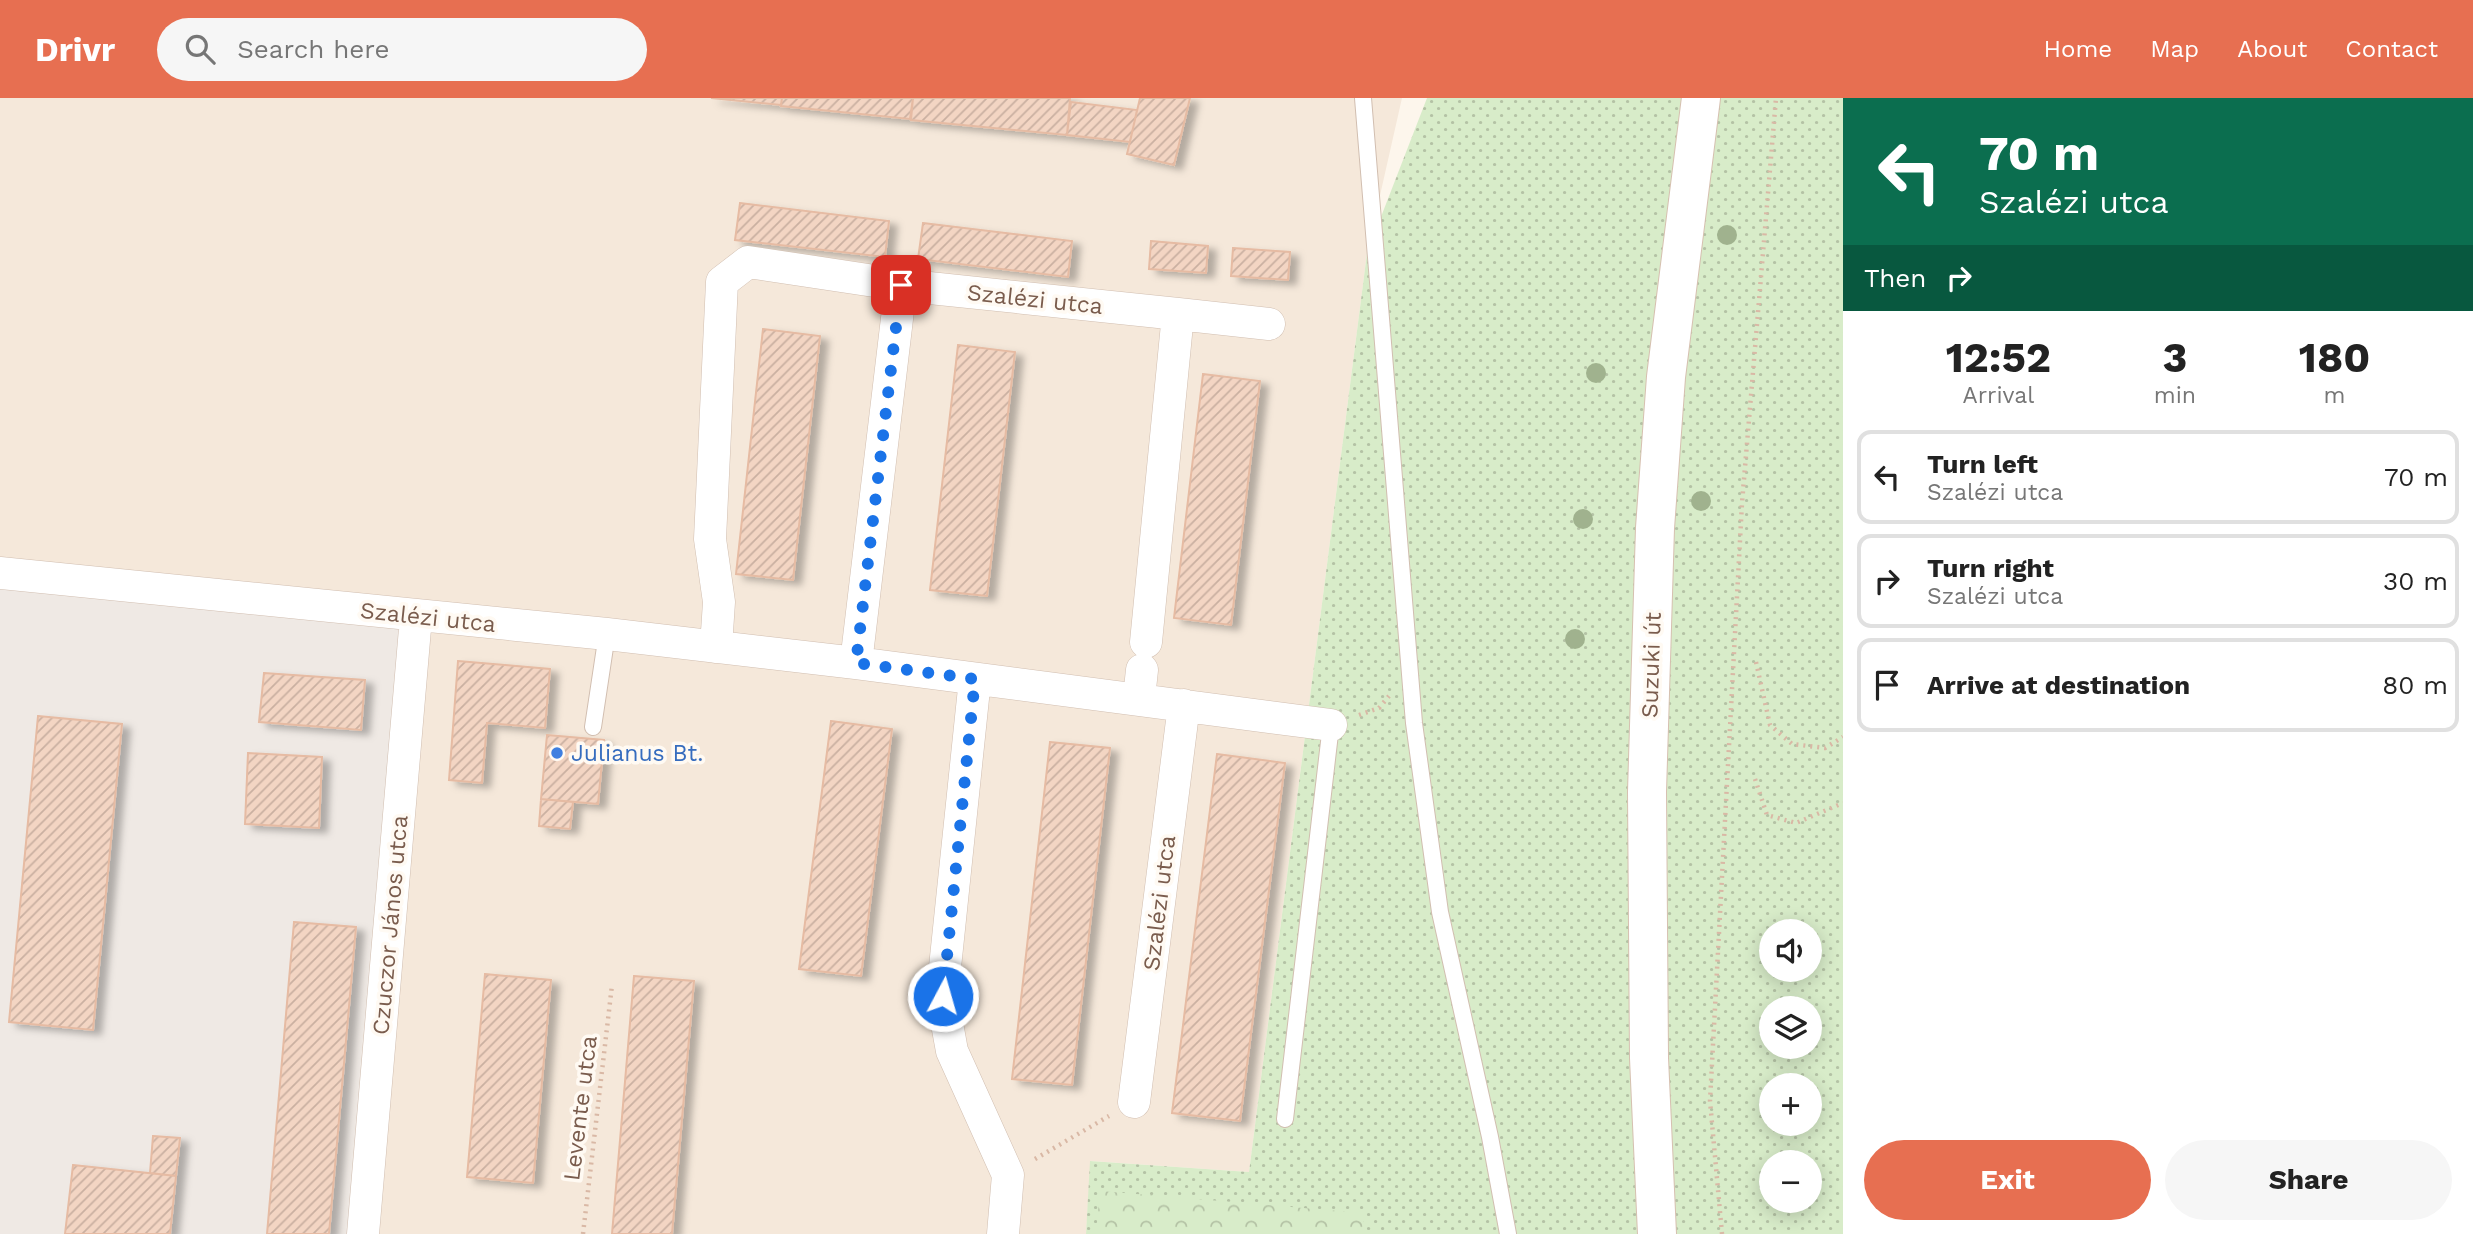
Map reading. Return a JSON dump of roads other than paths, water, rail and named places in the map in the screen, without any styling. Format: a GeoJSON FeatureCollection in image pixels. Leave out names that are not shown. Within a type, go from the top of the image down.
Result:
{"type":"FeatureCollection","features":[{"type":"Feature","properties":{"kind":"main road","name":"Suzuki út"},"geometry":{"type":"LineString","coordinates":[[1657,1234],[1649,1058],[1647,806],[1655,527],[1666,377],[1701,98]]}},
{"type":"Feature","properties":{"kind":"street","name":"Szalézi utca"},"geometry":{"type":"LineString","coordinates":[[716,647],[719,602],[710,539],[722,282],[748,262],[901,285],[1269,324]]}},
{"type":"Feature","properties":{"kind":"street"},"geometry":{"type":"LineString","coordinates":[[856,663],[901,285]]}},
{"type":"Feature","properties":{"kind":"street"},"geometry":{"type":"LineString","coordinates":[[1142,670],[1178,314]]}},
{"type":"Feature","properties":{"kind":"street","name":"Szalézi utca"},"geometry":{"type":"LineString","coordinates":[[0,573],[416,617],[607,634],[975,679],[1142,670],[1184,705],[1331,725]]}},
{"type":"Feature","properties":{"kind":"street","name":"Czuczor János utca"},"geometry":{"type":"LineString","coordinates":[[363,1234],[416,617]]}},
{"type":"Feature","properties":{"kind":"street"},"geometry":{"type":"LineString","coordinates":[[975,679],[943,996],[952,1051],[1008,1175],[1003,1234]]}},
{"type":"Feature","properties":{"kind":"street","name":"Szalézi utca"},"geometry":{"type":"LineString","coordinates":[[1134,1102],[1184,705]]}},
{"type":"Feature","properties":{"kind":"lane"},"geometry":{"type":"LineString","coordinates":[[1363,98],[1413,723],[1440,912],[1490,1137],[1508,1234]]}},
{"type":"Feature","properties":{"kind":"lane"},"geometry":{"type":"LineString","coordinates":[[593,727],[607,634]]}},
{"type":"Feature","properties":{"kind":"lane"},"geometry":{"type":"LineString","coordinates":[[1285,1119],[1331,725]]}},
{"type":"Feature","properties":{"kind":"place","name":"Julianus Bt."},"geometry":{"type":"Point","coordinates":[557,753]}}]}
